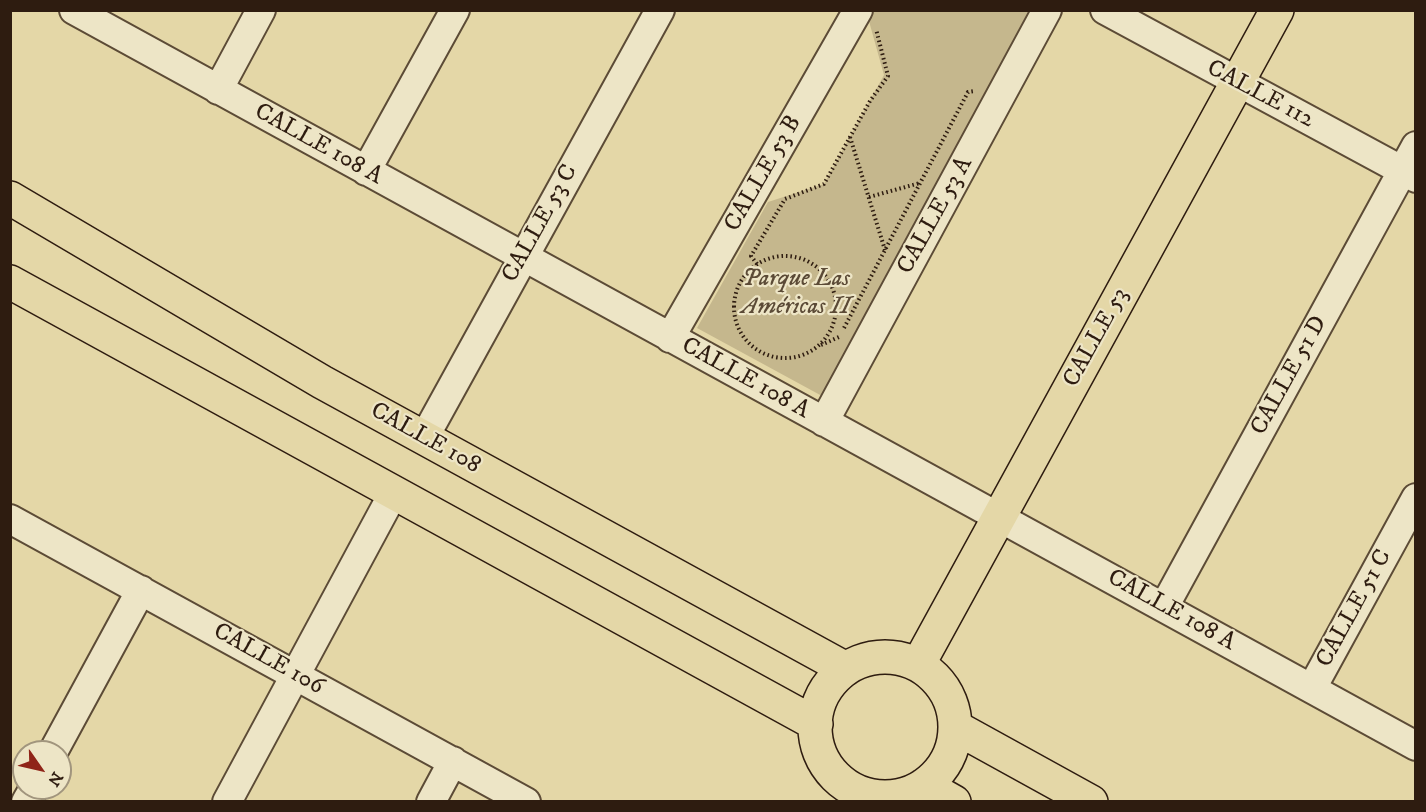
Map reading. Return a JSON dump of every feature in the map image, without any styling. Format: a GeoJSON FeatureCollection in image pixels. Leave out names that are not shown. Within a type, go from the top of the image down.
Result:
{"type":"FeatureCollection","features":[{"type":"Feature","properties":{"kind":"main road","name":"CALLE 53"},"geometry":{"type":"LineString","coordinates":[[918,664],[1277,10]]}},
{"type":"Feature","properties":{"kind":"main road","name":"CALLE 108"},"geometry":{"type":"LineString","coordinates":[[10,198],[321,382],[846,669]]}},
{"type":"Feature","properties":{"kind":"main road"},"geometry":{"type":"LineString","coordinates":[[10,282],[816,724]]}},
{"type":"Feature","properties":{"kind":"main road"},"geometry":{"type":"LineString","coordinates":[[894,657],[918,664],[933,675],[946,690],[953,708],[955,727],[951,750],[940,770],[924,785],[906,794],[887,797],[846,795],[819,749],[816,724],[824,693],[846,669],[869,658],[894,657]]}},
{"type":"Feature","properties":{"kind":"main road"},"geometry":{"type":"LineString","coordinates":[[955,727],[1091,801]]}},
{"type":"Feature","properties":{"kind":"main road"},"geometry":{"type":"LineString","coordinates":[[924,785],[954,801]]}},
{"type":"Feature","properties":{"kind":"street","name":"CALLE 108 A"},"geometry":{"type":"LineString","coordinates":[[74,10],[1416,746]]}},
{"type":"Feature","properties":{"kind":"street"},"geometry":{"type":"LineString","coordinates":[[218,90],[261,10]]}},
{"type":"Feature","properties":{"kind":"street"},"geometry":{"type":"LineString","coordinates":[[366,171],[455,10]]}},
{"type":"Feature","properties":{"kind":"street","name":"CALLE 53 C"},"geometry":{"type":"LineString","coordinates":[[424,438],[660,10]]}},
{"type":"Feature","properties":{"kind":"street","name":"CALLE 53 A"},"geometry":{"type":"LineString","coordinates":[[824,422],[1047,10]]}},
{"type":"Feature","properties":{"kind":"street","name":"CALLE 112"},"geometry":{"type":"LineString","coordinates":[[1105,10],[1409,174]]}},
{"type":"Feature","properties":{"kind":"street","name":"CALLE 53 B"},"geometry":{"type":"LineString","coordinates":[[670,338],[866,17]]}},
{"type":"Feature","properties":{"kind":"street","name":"CALLE 51 D"},"geometry":{"type":"LineString","coordinates":[[1164,607],[1409,174],[1416,146]]}},
{"type":"Feature","properties":{"kind":"street"},"geometry":{"type":"LineString","coordinates":[[227,801],[394,492]]}},
{"type":"Feature","properties":{"kind":"street","name":"CALLE 51 C"},"geometry":{"type":"LineString","coordinates":[[1312,688],[1416,498]]}},
{"type":"Feature","properties":{"kind":"street","name":"CALLE 106"},"geometry":{"type":"LineString","coordinates":[[10,519],[526,801]]}},
{"type":"Feature","properties":{"kind":"street"},"geometry":{"type":"LineString","coordinates":[[60,740],[141,590]]}},
{"type":"Feature","properties":{"kind":"street"},"geometry":{"type":"LineString","coordinates":[[431,801],[453,761]]}},
{"type":"Feature","properties":{"kind":"path"},"geometry":{"type":"LineString","coordinates":[[757,264],[751,256],[785,199],[824,184],[888,76],[866,17]]}},
{"type":"Feature","properties":{"kind":"path"},"geometry":{"type":"LineString","coordinates":[[821,345],[831,331],[836,315],[836,298],[825,275],[806,260],[790,255],[772,257],[757,264],[745,275],[736,290],[734,307],[736,324],[744,339],[757,350],[781,358],[806,354],[821,345],[837,340],[968,92]]}},
{"type":"Feature","properties":{"kind":"path"},"geometry":{"type":"LineString","coordinates":[[850,137],[897,288]]}},
{"type":"Feature","properties":{"kind":"path"},"geometry":{"type":"LineString","coordinates":[[869,197],[959,174]]}},
{"type":"Feature","properties":{"kind":"green space","name":"Parque Las Américas II"},"geometry":{"type":"Polygon","coordinates":[[[869,11],[1030,11],[822,396],[697,328],[768,202],[824,184],[884,75],[867,14],[869,11]]]}}]}
